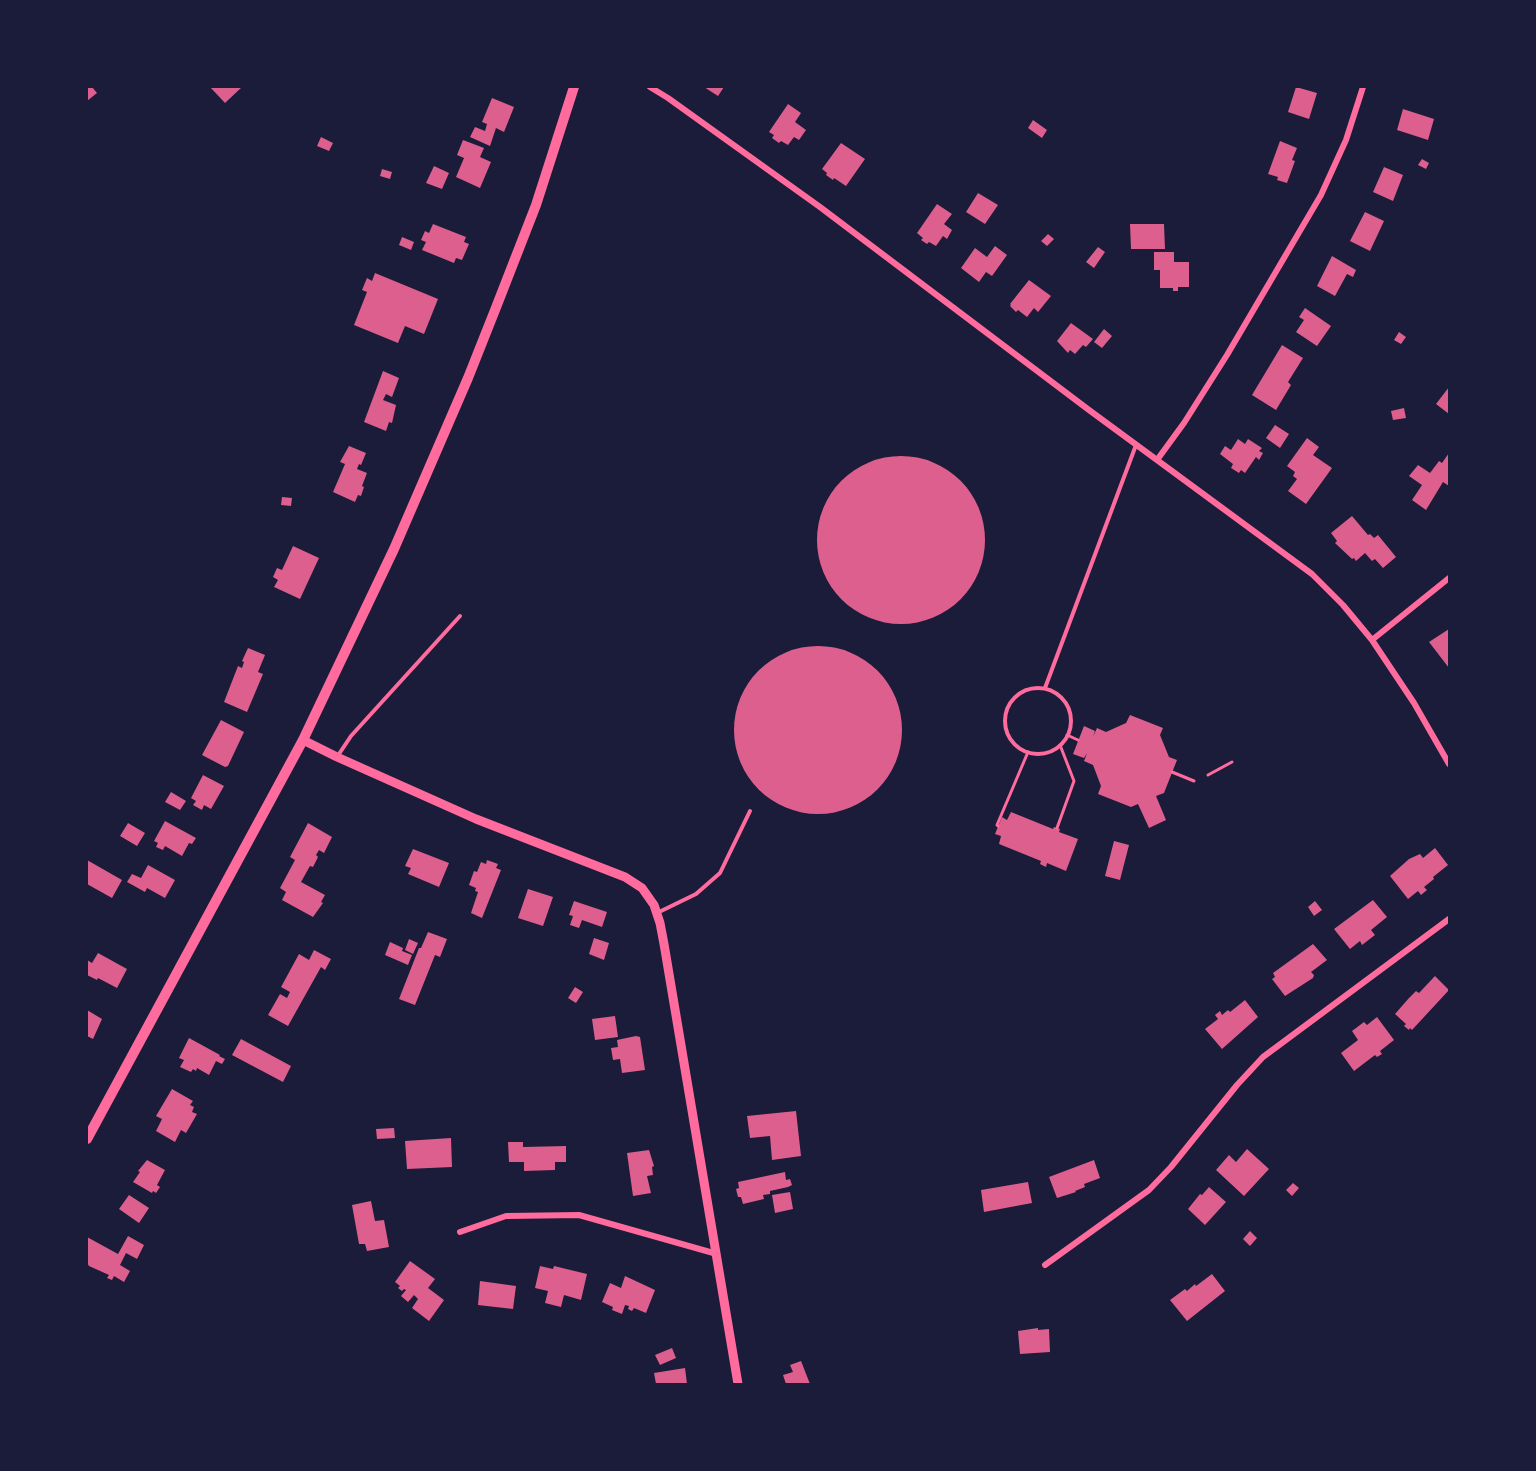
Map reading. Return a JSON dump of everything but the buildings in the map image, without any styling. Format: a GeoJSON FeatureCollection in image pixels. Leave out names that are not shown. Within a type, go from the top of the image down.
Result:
{"type":"FeatureCollection","features":[{"type":"Feature","properties":{"kind":"main road"},"geometry":{"type":"LineString","coordinates":[[87,1139],[303,740],[394,549],[468,378],[536,205],[574,87]]}},
{"type":"Feature","properties":{"kind":"street"},"geometry":{"type":"LineString","coordinates":[[650,87],[820,207],[1156,460],[1312,574],[1343,605],[1372,640],[1414,703],[1449,764]]}},
{"type":"Feature","properties":{"kind":"street"},"geometry":{"type":"LineString","coordinates":[[1156,460],[1184,423],[1227,355],[1321,195],[1346,140],[1363,87]]}},
{"type":"Feature","properties":{"kind":"street"},"geometry":{"type":"LineString","coordinates":[[1372,640],[1449,578]]}},
{"type":"Feature","properties":{"kind":"street"},"geometry":{"type":"LineString","coordinates":[[303,740],[476,819],[626,877],[642,888],[654,905],[664,944],[738,1384]]}},
{"type":"Feature","properties":{"kind":"street"},"geometry":{"type":"LineString","coordinates":[[1045,1265],[1149,1190],[1263,1057],[1449,920]]}},
{"type":"Feature","properties":{"kind":"street"},"geometry":{"type":"LineString","coordinates":[[460,1232],[506,1216],[579,1215],[717,1254]]}},
{"type":"Feature","properties":{"kind":"lane"},"geometry":{"type":"LineString","coordinates":[[1045,688],[1136,445]]}},
{"type":"Feature","properties":{"kind":"lane"},"geometry":{"type":"LineString","coordinates":[[337,757],[351,736],[460,616]]}},
{"type":"Feature","properties":{"kind":"lane"},"geometry":{"type":"LineString","coordinates":[[1034,688],[1045,688],[1055,693],[1064,700],[1070,710],[1071,721],[1067,735],[1060,745],[1045,753],[1028,752],[1009,736],[1006,715],[1009,705],[1024,691],[1034,688]]}},
{"type":"Feature","properties":{"kind":"lane"},"geometry":{"type":"LineString","coordinates":[[657,914],[696,894],[720,873],[750,811]]}},
{"type":"Feature","properties":{"kind":"path"},"geometry":{"type":"LineString","coordinates":[[1067,735],[1078,740]]}},
{"type":"Feature","properties":{"kind":"path"},"geometry":{"type":"LineString","coordinates":[[1058,828],[1074,781],[1068,754],[1060,745]]}},
{"type":"Feature","properties":{"kind":"path"},"geometry":{"type":"LineString","coordinates":[[999,825],[997,825],[1028,752]]}},
{"type":"Feature","properties":{"kind":"path"},"geometry":{"type":"LineString","coordinates":[[1208,775],[1232,762]]}},
{"type":"Feature","properties":{"kind":"path"},"geometry":{"type":"LineString","coordinates":[[1172,772],[1194,781]]}}]}
